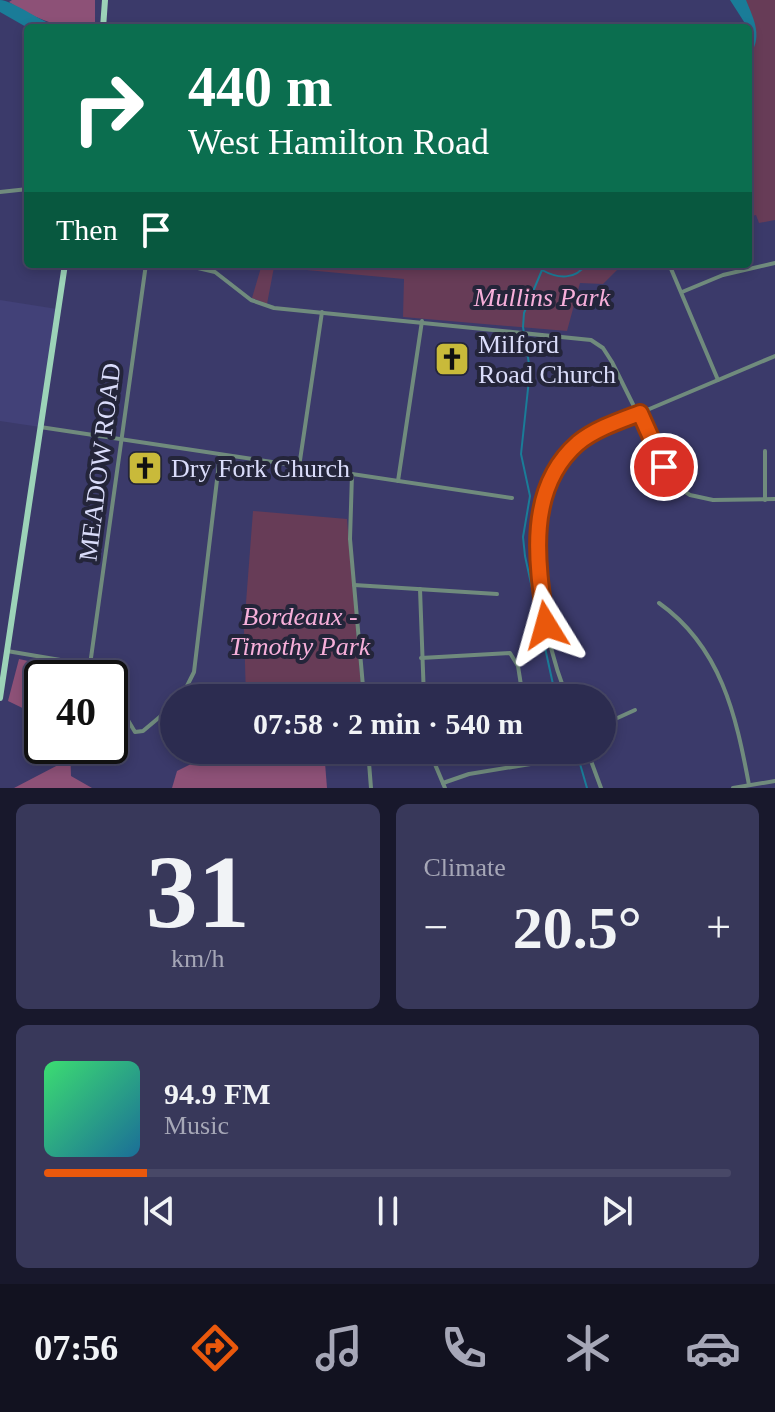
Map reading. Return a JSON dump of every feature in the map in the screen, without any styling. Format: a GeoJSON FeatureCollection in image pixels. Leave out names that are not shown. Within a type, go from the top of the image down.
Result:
{"type":"FeatureCollection","features":[{"type":"Feature","properties":{"kind":"main road"},"geometry":{"type":"LineString","coordinates":[[103,24],[105,0]]}},
{"type":"Feature","properties":{"kind":"main road"},"geometry":{"type":"LineString","coordinates":[[0,698],[64,268]]}},
{"type":"Feature","properties":{"kind":"street"},"geometry":{"type":"LineString","coordinates":[[0,192],[24,189]]}},
{"type":"Feature","properties":{"kind":"street"},"geometry":{"type":"LineString","coordinates":[[682,292],[723,275],[775,263]]}},
{"type":"Feature","properties":{"kind":"street","name":"MEADOW ROAD"},"geometry":{"type":"LineString","coordinates":[[91,660],[145,268]]}},
{"type":"Feature","properties":{"kind":"street"},"geometry":{"type":"LineString","coordinates":[[198,268],[215,272],[261,305],[583,337],[599,344],[640,413],[664,467],[679,488],[701,499],[775,499]]}},
{"type":"Feature","properties":{"kind":"street"},"geometry":{"type":"LineString","coordinates":[[671,268],[718,380]]}},
{"type":"Feature","properties":{"kind":"street"},"geometry":{"type":"LineString","coordinates":[[299,467],[322,312]]}},
{"type":"Feature","properties":{"kind":"street"},"geometry":{"type":"LineString","coordinates":[[397,482],[422,321]]}},
{"type":"Feature","properties":{"kind":"street"},"geometry":{"type":"LineString","coordinates":[[562,684],[552,654],[540,587],[538,539],[541,505],[549,481],[579,443],[640,413],[775,356]]}},
{"type":"Feature","properties":{"kind":"street"},"geometry":{"type":"LineString","coordinates":[[40,427],[512,498]]}},
{"type":"Feature","properties":{"kind":"street"},"geometry":{"type":"LineString","coordinates":[[765,451],[765,500]]}},
{"type":"Feature","properties":{"kind":"street"},"geometry":{"type":"LineString","coordinates":[[188,684],[194,672],[220,455]]}},
{"type":"Feature","properties":{"kind":"street"},"geometry":{"type":"LineString","coordinates":[[352,474],[349,521],[363,684]]}},
{"type":"Feature","properties":{"kind":"street"},"geometry":{"type":"LineString","coordinates":[[354,585],[497,594]]}},
{"type":"Feature","properties":{"kind":"street"},"geometry":{"type":"LineString","coordinates":[[420,588],[423,684]]}},
{"type":"Feature","properties":{"kind":"street"},"geometry":{"type":"LineString","coordinates":[[659,603],[684,623],[723,679],[736,718],[749,785]]}},
{"type":"Feature","properties":{"kind":"street"},"geometry":{"type":"LineString","coordinates":[[7,651],[60,660]]}},
{"type":"Feature","properties":{"kind":"street"},"geometry":{"type":"LineString","coordinates":[[421,658],[510,653],[518,666],[521,684]]}},
{"type":"Feature","properties":{"kind":"street"},"geometry":{"type":"LineString","coordinates":[[616,719],[635,710]]}},
{"type":"Feature","properties":{"kind":"street"},"geometry":{"type":"LineString","coordinates":[[128,720],[135,732],[143,731],[160,717]]}},
{"type":"Feature","properties":{"kind":"street"},"geometry":{"type":"LineString","coordinates":[[369,764],[371,788]]}},
{"type":"Feature","properties":{"kind":"street"},"geometry":{"type":"LineString","coordinates":[[435,764],[444,786],[469,774],[531,764]]}},
{"type":"Feature","properties":{"kind":"street"},"geometry":{"type":"LineString","coordinates":[[592,764],[601,788]]}},
{"type":"Feature","properties":{"kind":"street"},"geometry":{"type":"LineString","coordinates":[[733,788],[775,781]]}},
{"type":"Feature","properties":{"kind":"shaded area"},"geometry":{"type":"Polygon","coordinates":[[[95,0],[95,24],[50,22],[9,2],[95,0]]]}},
{"type":"Feature","properties":{"kind":"shaded area"},"geometry":{"type":"Polygon","coordinates":[[[0,300],[57,309],[40,427],[0,421],[0,300]]]}},
{"type":"Feature","properties":{"kind":"shaded area"},"geometry":{"type":"Polygon","coordinates":[[[19,659],[24,660],[24,709],[8,701],[19,659]]]}},
{"type":"Feature","properties":{"kind":"shaded area"},"geometry":{"type":"Polygon","coordinates":[[[60,764],[71,764],[71,776],[92,788],[14,788],[60,764]]]}},
{"type":"Feature","properties":{"kind":"shaded area"},"geometry":{"type":"Polygon","coordinates":[[[191,764],[325,764],[327,788],[172,788],[177,771],[191,764]]]}},
{"type":"Feature","properties":{"kind":"green space"},"geometry":{"type":"Polygon","coordinates":[[[742,0],[775,0],[775,220],[759,223],[756,215],[752,216],[752,39],[755,30],[742,0]]]}},
{"type":"Feature","properties":{"kind":"green space","name":"Mullins Park"},"geometry":{"type":"Polygon","coordinates":[[[261,268],[274,268],[267,304],[252,298],[261,268]]]}},
{"type":"Feature","properties":{"kind":"green space","name":"Mullins Park"},"geometry":{"type":"Polygon","coordinates":[[[285,268],[619,268],[603,284],[580,283],[567,331],[403,317],[404,279],[285,268]]]}},
{"type":"Feature","properties":{"kind":"green space","name":"Bordeaux - Timothy Park"},"geometry":{"type":"Polygon","coordinates":[[[253,511],[347,519],[361,684],[246,684],[244,629],[253,511]]]}},
{"type":"Feature","properties":{"kind":"water"},"geometry":{"type":"Polygon","coordinates":[[[0,0],[51,24],[24,26],[0,12],[0,0]]]}},
{"type":"Feature","properties":{"kind":"water"},"geometry":{"type":"Polygon","coordinates":[[[730,0],[746,0],[757,36],[752,51],[752,24],[745,24],[730,0]]]}},
{"type":"Feature","properties":{"kind":"waterway"},"geometry":{"type":"LineString","coordinates":[[553,684],[523,537],[530,496],[521,454],[530,370],[523,327],[524,313],[542,270],[566,276],[583,268]]}},
{"type":"Feature","properties":{"kind":"waterway"},"geometry":{"type":"LineString","coordinates":[[580,764],[587,788]]}},
{"type":"Feature","properties":{"kind":"place","name":"Milford Road Church"},"geometry":{"type":"Point","coordinates":[452,359]}},
{"type":"Feature","properties":{"kind":"place","name":"Dry Fork Church"},"geometry":{"type":"Point","coordinates":[145,468]}},
{"type":"Feature","properties":{"kind":"route"},"geometry":{"type":"LineString","coordinates":[[546,625],[537,562],[541,505],[549,481],[562,462],[579,443],[602,429],[640,413],[664,467]]}}]}
